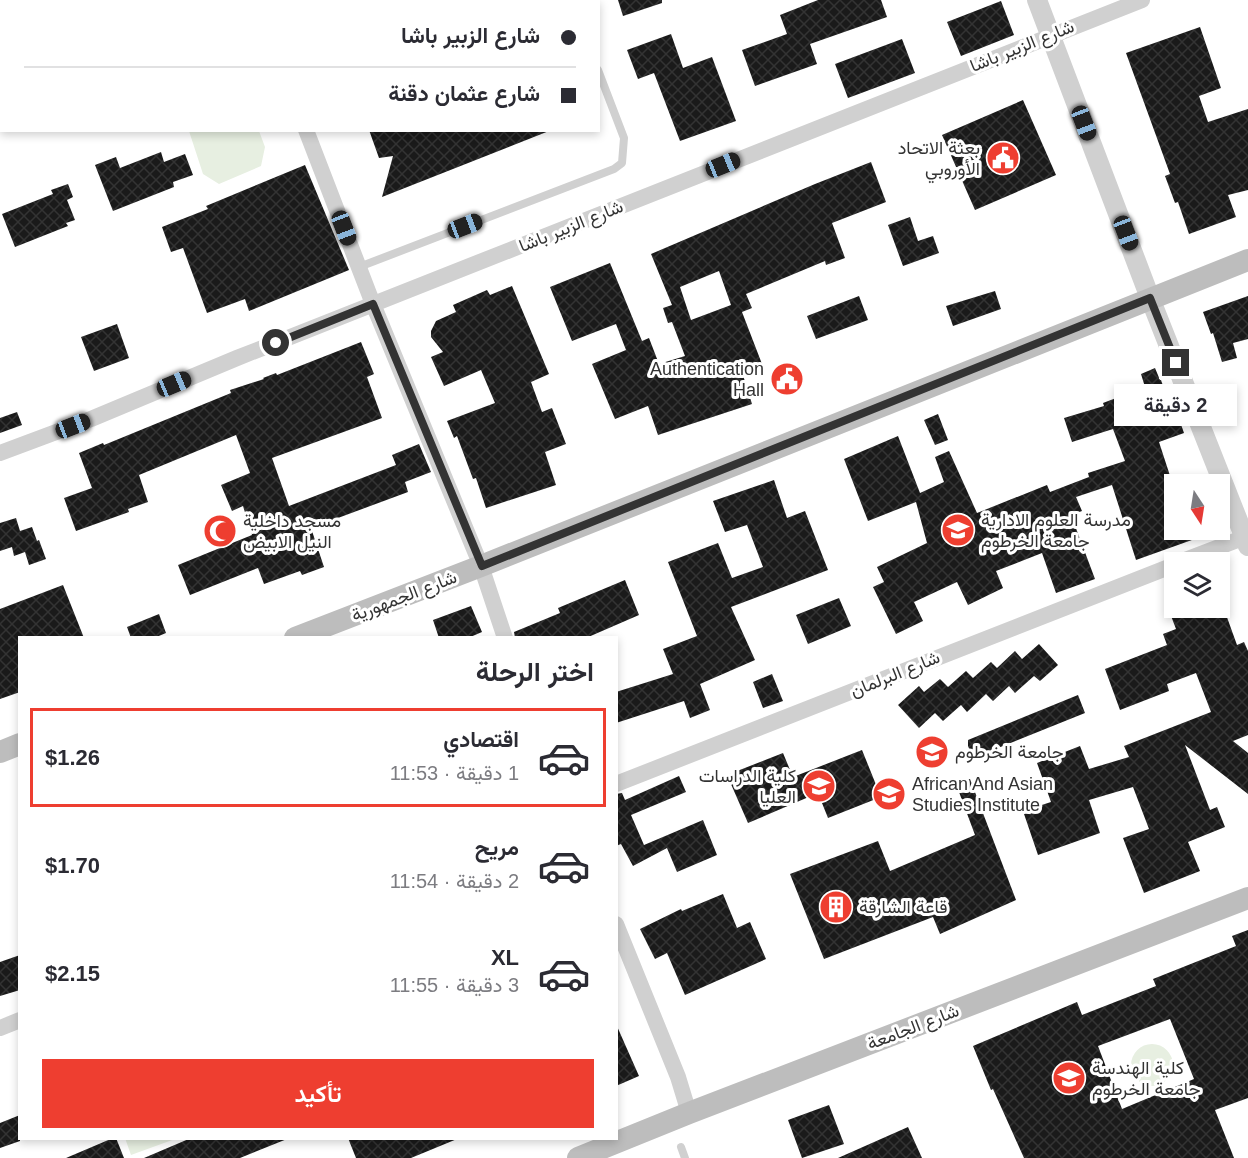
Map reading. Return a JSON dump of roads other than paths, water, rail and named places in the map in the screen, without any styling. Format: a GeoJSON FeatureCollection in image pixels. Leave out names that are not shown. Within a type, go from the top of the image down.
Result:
{"type":"FeatureCollection","features":[{"type":"Feature","properties":{"kind":"main road","name":"شارع الجمهورية"},"geometry":{"type":"LineString","coordinates":[[301,636],[1248,260]]}},
{"type":"Feature","properties":{"kind":"main road"},"geometry":{"type":"LineString","coordinates":[[0,752],[18,745]]}},
{"type":"Feature","properties":{"kind":"main road","name":"شارع الجامعة"},"geometry":{"type":"LineString","coordinates":[[578,1158],[1248,898]]}},
{"type":"Feature","properties":{"kind":"street"},"geometry":{"type":"LineString","coordinates":[[1037,0],[1150,298],[1247,540],[1210,552]]}},
{"type":"Feature","properties":{"kind":"street","name":"شارع الزبير باشا"},"geometry":{"type":"LineString","coordinates":[[0,453],[91,419],[373,304],[1142,0]]}},
{"type":"Feature","properties":{"kind":"street"},"geometry":{"type":"LineString","coordinates":[[307,132],[358,267],[482,566],[505,636]]}},
{"type":"Feature","properties":{"kind":"street","name":"شارع البرلمان"},"geometry":{"type":"LineString","coordinates":[[618,783],[1164,568]]}},
{"type":"Feature","properties":{"kind":"street"},"geometry":{"type":"LineString","coordinates":[[618,929],[678,1077],[689,1113]]}},
{"type":"Feature","properties":{"kind":"street"},"geometry":{"type":"LineString","coordinates":[[0,1028],[18,1021]]}},
{"type":"Feature","properties":{"kind":"lane"},"geometry":{"type":"LineString","coordinates":[[358,267],[614,169],[622,163],[624,138],[600,75]]}},
{"type":"Feature","properties":{"kind":"lane"},"geometry":{"type":"LineString","coordinates":[[681,1146],[685,1158]]}},
{"type":"Feature","properties":{"kind":"place","name":"بعثة الاتحاد الأوروبي"},"geometry":{"type":"Point","coordinates":[1003,158]}},
{"type":"Feature","properties":{"kind":"place","name":"Authentication Hall"},"geometry":{"type":"Point","coordinates":[787,379]}},
{"type":"Feature","properties":{"kind":"place","name":"مدرسة العلوم الادارية جامعة الخرطوم"},"geometry":{"type":"Point","coordinates":[958,530]}},
{"type":"Feature","properties":{"kind":"place","name":"مسجد داخلية النيل الابيض"},"geometry":{"type":"Point","coordinates":[220,531]}},
{"type":"Feature","properties":{"kind":"place","name":"جامعة الخرطوم"},"geometry":{"type":"Point","coordinates":[932,752]}},
{"type":"Feature","properties":{"kind":"place","name":"كلية الدراسات العليا"},"geometry":{"type":"Point","coordinates":[819,786]}},
{"type":"Feature","properties":{"kind":"place","name":"African And Asian Studies Institute"},"geometry":{"type":"Point","coordinates":[889,794]}},
{"type":"Feature","properties":{"kind":"place","name":"قاعة الشارقة"},"geometry":{"type":"Point","coordinates":[836,907]}},
{"type":"Feature","properties":{"kind":"place","name":"كلية الهندسة جامعة الخرطوم"},"geometry":{"type":"Point","coordinates":[1069,1078]}}]}
